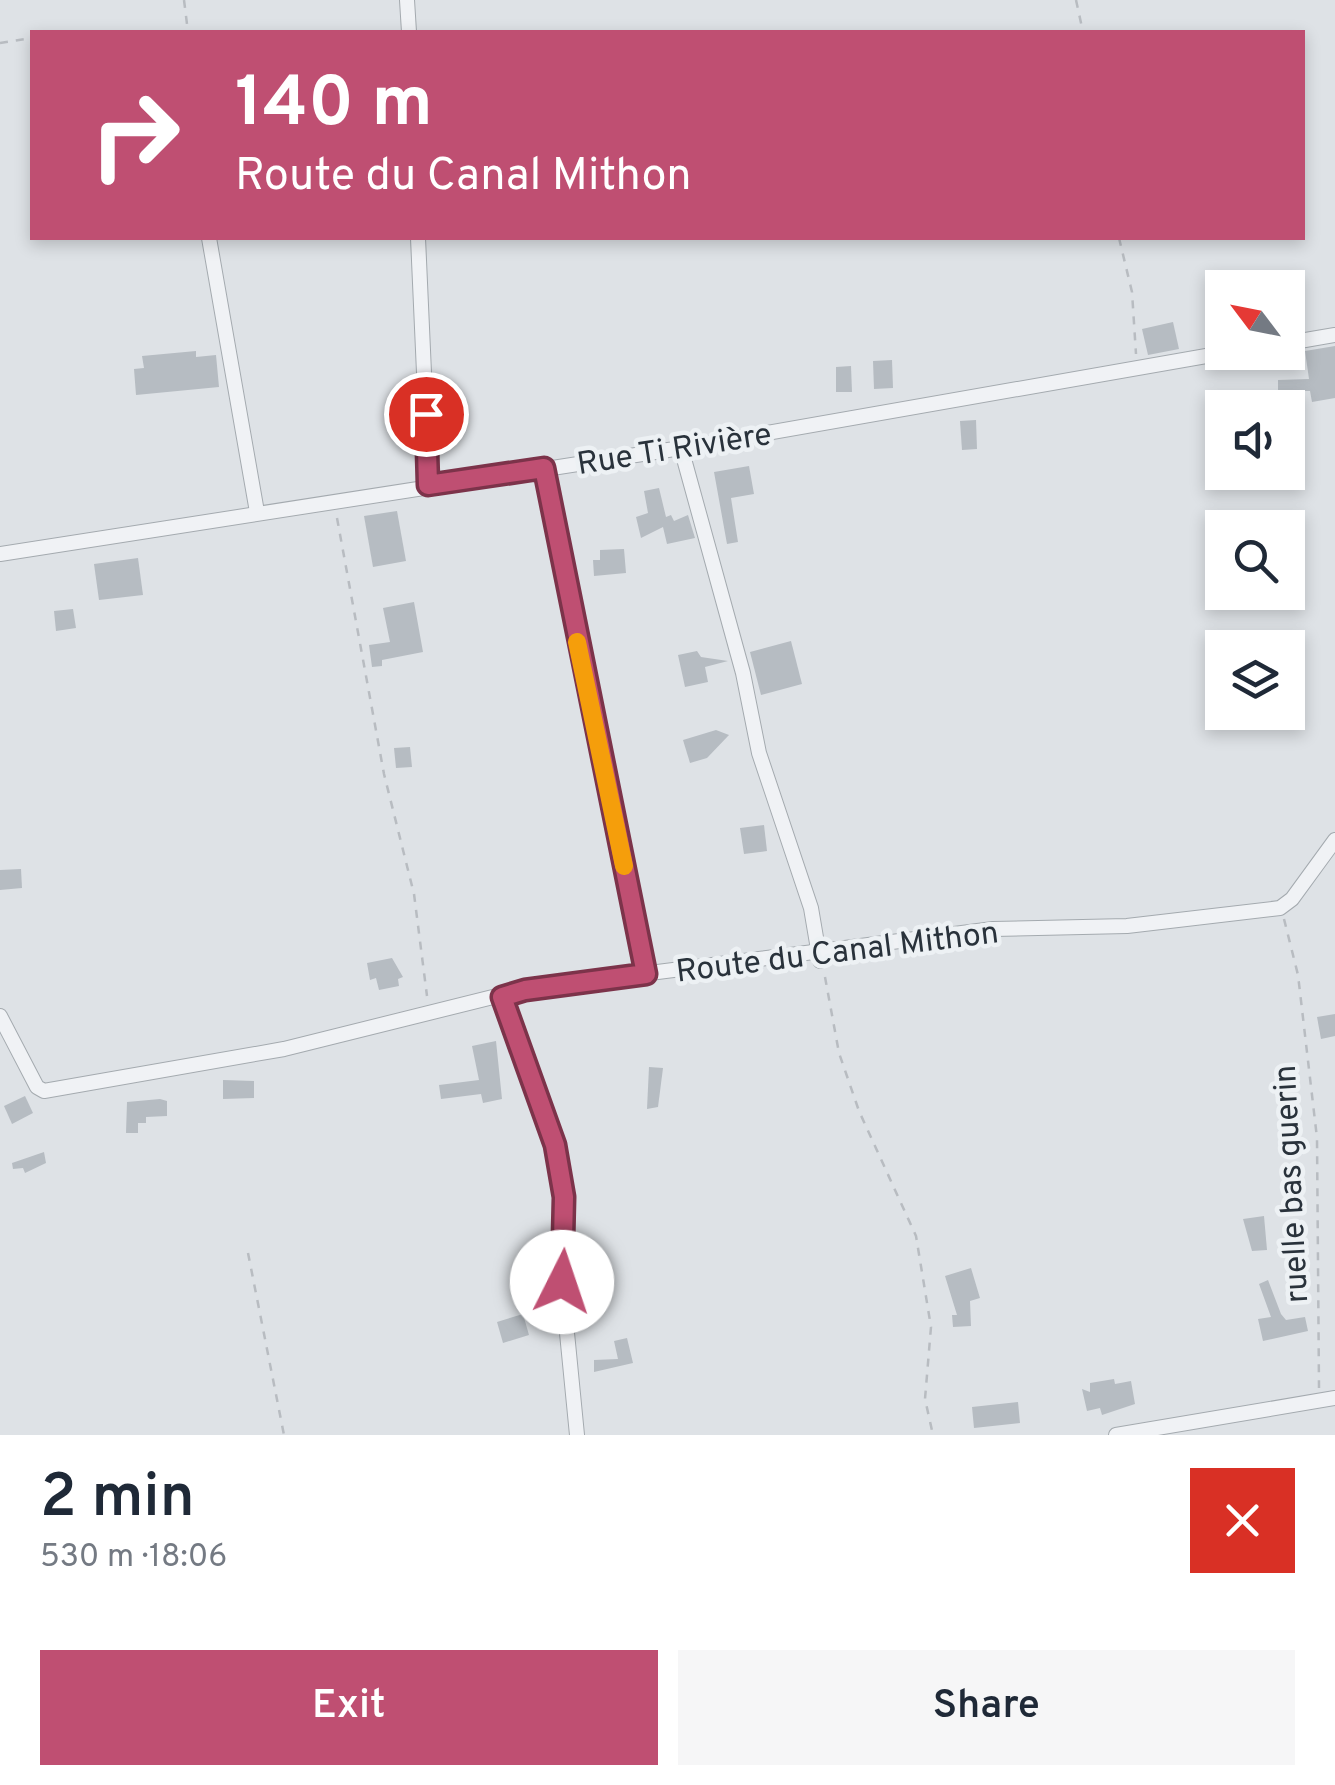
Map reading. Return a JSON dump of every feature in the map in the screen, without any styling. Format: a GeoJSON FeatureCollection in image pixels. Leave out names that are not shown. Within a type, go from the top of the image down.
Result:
{"type":"FeatureCollection","features":[{"type":"Feature","properties":{"kind":"street"},"geometry":{"type":"LineString","coordinates":[[407,0],[408,30]]}},
{"type":"Feature","properties":{"kind":"street"},"geometry":{"type":"LineString","coordinates":[[209,240],[257,512]]}},
{"type":"Feature","properties":{"kind":"street"},"geometry":{"type":"LineString","coordinates":[[418,240],[428,485]]}},
{"type":"Feature","properties":{"kind":"street"},"geometry":{"type":"LineString","coordinates":[[1305,340],[1335,335]]}},
{"type":"Feature","properties":{"kind":"street","name":"Rue Ti Rivière"},"geometry":{"type":"LineString","coordinates":[[0,554],[681,448],[1205,356]]}},
{"type":"Feature","properties":{"kind":"street"},"geometry":{"type":"LineString","coordinates":[[681,448],[743,673],[759,754],[802,875],[819,958]]}},
{"type":"Feature","properties":{"kind":"street"},"geometry":{"type":"LineString","coordinates":[[544,468],[646,974]]}},
{"type":"Feature","properties":{"kind":"street"},"geometry":{"type":"LineString","coordinates":[[1280,908],[1292,900],[1335,840]]}},
{"type":"Feature","properties":{"kind":"street","name":"Route du Canal Mithon"},"geometry":{"type":"LineString","coordinates":[[0,1016],[37,1087],[44,1091],[284,1048],[525,990],[819,958],[993,929],[1127,926],[1280,908]]}},
{"type":"Feature","properties":{"kind":"street"},"geometry":{"type":"LineString","coordinates":[[502,997],[559,1166],[566,1226],[562,1282],[577,1435]]}},
{"type":"Feature","properties":{"kind":"street"},"geometry":{"type":"LineString","coordinates":[[1116,1435],[1327,1400]]}},
{"type":"Feature","properties":{"kind":"path"},"geometry":{"type":"LineString","coordinates":[[184,0],[188,30]]}},
{"type":"Feature","properties":{"kind":"path"},"geometry":{"type":"LineString","coordinates":[[1076,0],[1083,30]]}},
{"type":"Feature","properties":{"kind":"path"},"geometry":{"type":"LineString","coordinates":[[0,43],[30,38]]}},
{"type":"Feature","properties":{"kind":"path"},"geometry":{"type":"LineString","coordinates":[[1119,240],[1132,292],[1137,368]]}},
{"type":"Feature","properties":{"kind":"path"},"geometry":{"type":"LineString","coordinates":[[334,502],[384,774],[414,894],[429,1016]]}},
{"type":"Feature","properties":{"kind":"path","name":"ruelle bas guerin"},"geometry":{"type":"LineString","coordinates":[[1280,908],[1298,975],[1317,1138],[1327,1400]]}},
{"type":"Feature","properties":{"kind":"path"},"geometry":{"type":"LineString","coordinates":[[819,958],[831,997],[840,1052],[859,1111],[916,1236],[931,1327],[925,1399],[933,1435]]}},
{"type":"Feature","properties":{"kind":"path"},"geometry":{"type":"LineString","coordinates":[[248,1253],[284,1435]]}},
{"type":"Feature","properties":{"kind":"building"},"geometry":{"type":"Polygon","coordinates":[[[1173,322],[1179,349],[1148,355],[1142,329],[1173,322]]]}},
{"type":"Feature","properties":{"kind":"building"},"geometry":{"type":"Polygon","coordinates":[[[1335,346],[1335,398],[1312,402],[1310,391],[1278,390],[1278,380],[1309,379],[1305,351],[1335,346]]]}},
{"type":"Feature","properties":{"kind":"building"},"geometry":{"type":"Polygon","coordinates":[[[196,351],[196,357],[216,355],[219,387],[136,395],[134,369],[144,368],[142,356],[196,351]]]}},
{"type":"Feature","properties":{"kind":"building"},"geometry":{"type":"Polygon","coordinates":[[[892,360],[893,388],[874,389],[873,361],[892,360]]]}},
{"type":"Feature","properties":{"kind":"building"},"geometry":{"type":"Polygon","coordinates":[[[851,366],[852,392],[836,392],[836,367],[851,366]]]}},
{"type":"Feature","properties":{"kind":"building"},"geometry":{"type":"Polygon","coordinates":[[[976,420],[977,449],[962,450],[960,421],[976,420]]]}},
{"type":"Feature","properties":{"kind":"building"},"geometry":{"type":"Polygon","coordinates":[[[749,466],[754,494],[731,498],[738,542],[727,544],[714,472],[749,466]]]}},
{"type":"Feature","properties":{"kind":"building"},"geometry":{"type":"Polygon","coordinates":[[[659,488],[666,517],[671,515],[674,521],[688,515],[695,538],[667,544],[663,527],[641,538],[636,517],[648,513],[644,491],[659,488]]]}},
{"type":"Feature","properties":{"kind":"building"},"geometry":{"type":"Polygon","coordinates":[[[397,511],[406,561],[373,567],[364,516],[397,511]]]}},
{"type":"Feature","properties":{"kind":"building"},"geometry":{"type":"Polygon","coordinates":[[[624,549],[626,573],[594,576],[593,560],[600,560],[600,550],[624,549]]]}},
{"type":"Feature","properties":{"kind":"building"},"geometry":{"type":"Polygon","coordinates":[[[138,558],[143,595],[99,600],[94,564],[138,558]]]}},
{"type":"Feature","properties":{"kind":"building"},"geometry":{"type":"Polygon","coordinates":[[[414,602],[423,652],[382,660],[382,666],[372,667],[369,645],[390,642],[383,608],[414,602]]]}},
{"type":"Feature","properties":{"kind":"building"},"geometry":{"type":"Polygon","coordinates":[[[73,609],[76,628],[56,631],[54,611],[73,609]]]}},
{"type":"Feature","properties":{"kind":"building"},"geometry":{"type":"Polygon","coordinates":[[[791,641],[802,684],[761,695],[750,652],[791,641]]]}},
{"type":"Feature","properties":{"kind":"building"},"geometry":{"type":"Polygon","coordinates":[[[697,651],[701,657],[728,661],[705,667],[708,682],[685,687],[678,655],[697,651]]]}},
{"type":"Feature","properties":{"kind":"building"},"geometry":{"type":"Polygon","coordinates":[[[716,730],[729,735],[707,758],[690,763],[683,740],[716,730]]]}},
{"type":"Feature","properties":{"kind":"building"},"geometry":{"type":"Polygon","coordinates":[[[410,747],[412,767],[396,768],[394,748],[410,747]]]}},
{"type":"Feature","properties":{"kind":"building"},"geometry":{"type":"Polygon","coordinates":[[[764,825],[767,851],[744,854],[740,828],[764,825]]]}},
{"type":"Feature","properties":{"kind":"building"},"geometry":{"type":"Polygon","coordinates":[[[21,869],[22,888],[0,890],[0,870],[21,869]]]}},
{"type":"Feature","properties":{"kind":"building"},"geometry":{"type":"Polygon","coordinates":[[[392,958],[403,977],[398,979],[399,986],[379,990],[376,978],[370,980],[367,963],[392,958]]]}},
{"type":"Feature","properties":{"kind":"building"},"geometry":{"type":"Polygon","coordinates":[[[1335,1014],[1335,1036],[1321,1039],[1317,1017],[1335,1014]]]}},
{"type":"Feature","properties":{"kind":"building"},"geometry":{"type":"Polygon","coordinates":[[[496,1041],[502,1099],[483,1103],[481,1094],[441,1099],[439,1085],[479,1080],[472,1046],[496,1041]]]}},
{"type":"Feature","properties":{"kind":"building"},"geometry":{"type":"Polygon","coordinates":[[[649,1067],[663,1068],[658,1107],[647,1109],[649,1067]]]}},
{"type":"Feature","properties":{"kind":"building"},"geometry":{"type":"Polygon","coordinates":[[[223,1080],[254,1081],[254,1098],[223,1099],[223,1080]]]}},
{"type":"Feature","properties":{"kind":"building"},"geometry":{"type":"Polygon","coordinates":[[[25,1096],[33,1113],[12,1124],[4,1106],[25,1096]]]}},
{"type":"Feature","properties":{"kind":"building"},"geometry":{"type":"Polygon","coordinates":[[[167,1101],[167,1116],[146,1117],[146,1123],[138,1123],[138,1133],[126,1133],[127,1102],[167,1101]]]}},
{"type":"Feature","properties":{"kind":"building"},"geometry":{"type":"Polygon","coordinates":[[[44,1152],[46,1163],[25,1173],[23,1168],[13,1169],[12,1163],[44,1152]]]}},
{"type":"Feature","properties":{"kind":"building"},"geometry":{"type":"Polygon","coordinates":[[[1264,1216],[1267,1250],[1252,1251],[1243,1219],[1264,1216]]]}},
{"type":"Feature","properties":{"kind":"building"},"geometry":{"type":"Polygon","coordinates":[[[971,1268],[980,1298],[970,1301],[971,1326],[953,1327],[952,1315],[957,1315],[945,1276],[971,1268]]]}},
{"type":"Feature","properties":{"kind":"building"},"geometry":{"type":"Polygon","coordinates":[[[1268,1280],[1281,1314],[1286,1320],[1305,1317],[1308,1331],[1263,1341],[1258,1319],[1271,1317],[1259,1284],[1268,1280]]]}},
{"type":"Feature","properties":{"kind":"building"},"geometry":{"type":"Polygon","coordinates":[[[523,1314],[529,1335],[503,1343],[497,1322],[523,1314]]]}},
{"type":"Feature","properties":{"kind":"building"},"geometry":{"type":"Polygon","coordinates":[[[627,1338],[633,1363],[594,1372],[594,1360],[618,1359],[614,1341],[627,1338]]]}},
{"type":"Feature","properties":{"kind":"building"},"geometry":{"type":"Polygon","coordinates":[[[1114,1379],[1115,1384],[1131,1381],[1135,1404],[1102,1415],[1100,1408],[1087,1411],[1082,1389],[1090,1392],[1090,1383],[1114,1379]]]}},
{"type":"Feature","properties":{"kind":"building"},"geometry":{"type":"Polygon","coordinates":[[[1018,1402],[1020,1423],[974,1428],[972,1407],[1018,1402]]]}},
{"type":"Feature","properties":{"kind":"slow traffic"},"geometry":{"type":"LineString","coordinates":[[577,642],[624,866]]}},
{"type":"Feature","properties":{"kind":"route"},"geometry":{"type":"LineString","coordinates":[[426,414],[428,485],[544,468],[646,974],[525,990],[502,997],[555,1145],[566,1226],[562,1282]]}}]}
